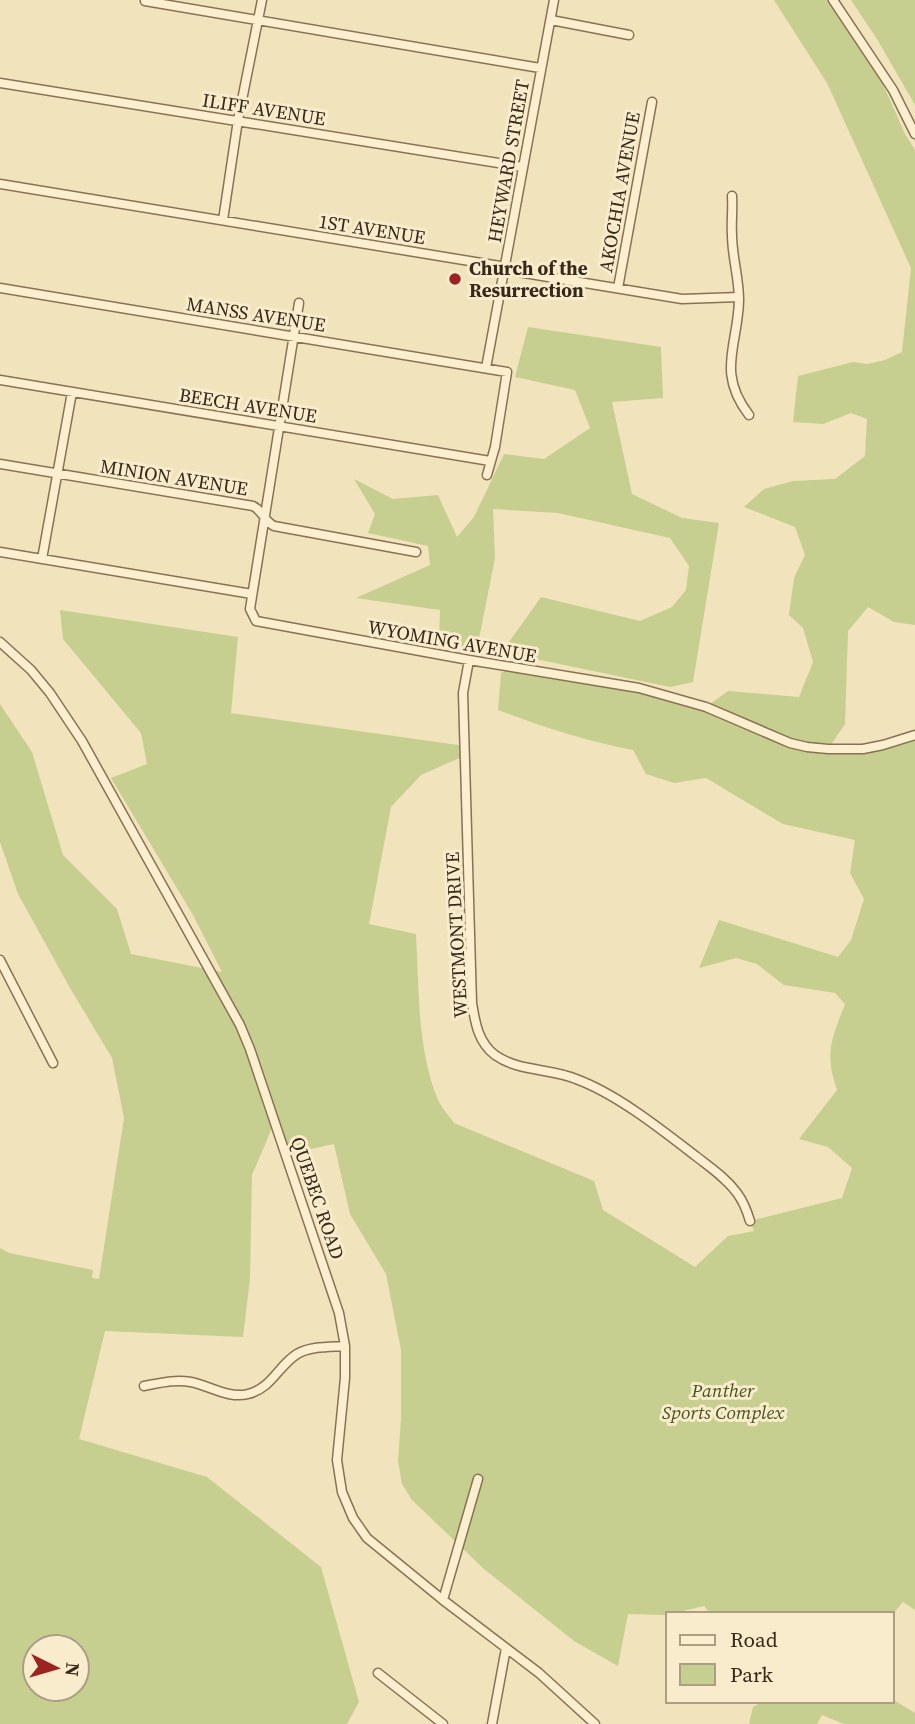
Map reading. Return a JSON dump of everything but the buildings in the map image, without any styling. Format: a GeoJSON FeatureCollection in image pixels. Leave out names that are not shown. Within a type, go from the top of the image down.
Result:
{"type":"FeatureCollection","features":[{"type":"Feature","properties":{"kind":"street"},"geometry":{"type":"LineString","coordinates":[[139,0],[540,68]]}},
{"type":"Feature","properties":{"kind":"street"},"geometry":{"type":"LineString","coordinates":[[145,1],[150,0]]}},
{"type":"Feature","properties":{"kind":"street"},"geometry":{"type":"LineString","coordinates":[[223,220],[238,120],[262,0]]}},
{"type":"Feature","properties":{"kind":"street","name":"HEYWARD STREET"},"geometry":{"type":"LineString","coordinates":[[486,368],[554,0]]}},
{"type":"Feature","properties":{"kind":"street"},"geometry":{"type":"LineString","coordinates":[[833,0],[880,68],[915,134]]}},
{"type":"Feature","properties":{"kind":"street"},"geometry":{"type":"LineString","coordinates":[[551,20],[629,35]]}},
{"type":"Feature","properties":{"kind":"street","name":"ILIFF AVENUE"},"geometry":{"type":"LineString","coordinates":[[0,83],[523,167]]}},
{"type":"Feature","properties":{"kind":"street","name":"AKOCHIA AVENUE"},"geometry":{"type":"LineString","coordinates":[[618,288],[652,102]]}},
{"type":"Feature","properties":{"kind":"street","name":"1ST AVENUE"},"geometry":{"type":"LineString","coordinates":[[0,184],[506,267],[512,271],[682,299],[739,297]]}},
{"type":"Feature","properties":{"kind":"street"},"geometry":{"type":"LineString","coordinates":[[732,197],[732,235],[739,297],[730,354],[730,376],[737,397],[748,415]]}},
{"type":"Feature","properties":{"kind":"street","name":"MANSS AVENUE"},"geometry":{"type":"LineString","coordinates":[[0,288],[507,372],[495,447],[490,461]]}},
{"type":"Feature","properties":{"kind":"street"},"geometry":{"type":"LineString","coordinates":[[0,552],[253,594],[299,303]]}},
{"type":"Feature","properties":{"kind":"street","name":"BEECH AVENUE"},"geometry":{"type":"LineString","coordinates":[[0,380],[490,461]]}},
{"type":"Feature","properties":{"kind":"street"},"geometry":{"type":"LineString","coordinates":[[42,559],[72,392]]}},
{"type":"Feature","properties":{"kind":"street"},"geometry":{"type":"LineString","coordinates":[[487,475],[490,461]]}},
{"type":"Feature","properties":{"kind":"street","name":"MINION AVENUE"},"geometry":{"type":"LineString","coordinates":[[0,464],[253,506],[274,526],[416,552]]}},
{"type":"Feature","properties":{"kind":"street","name":"WYOMING AVENUE"},"geometry":{"type":"LineString","coordinates":[[253,594],[251,614],[260,623],[639,688],[706,707],[790,743],[807,747],[863,749],[915,735]]}},
{"type":"Feature","properties":{"kind":"street","name":"QUEBEC ROAD"},"geometry":{"type":"LineString","coordinates":[[0,642],[31,670],[82,741],[240,1025],[250,1049],[334,1292],[345,1346],[337,1460],[346,1504],[367,1538],[566,1696],[595,1724]]}},
{"type":"Feature","properties":{"kind":"street","name":"WESTMONT DRIVE"},"geometry":{"type":"LineString","coordinates":[[469,660],[463,693],[464,757],[472,1003],[479,1034],[491,1051],[505,1061],[577,1079],[644,1118],[720,1175],[736,1191],[750,1221]]}},
{"type":"Feature","properties":{"kind":"street"},"geometry":{"type":"LineString","coordinates":[[0,960],[53,1063]]}},
{"type":"Feature","properties":{"kind":"street"},"geometry":{"type":"LineString","coordinates":[[144,1387],[180,1381],[195,1383],[230,1395],[246,1395],[267,1386],[286,1363],[304,1351],[345,1346]]}},
{"type":"Feature","properties":{"kind":"street"},"geometry":{"type":"LineString","coordinates":[[443,1600],[478,1479]]}},
{"type":"Feature","properties":{"kind":"street"},"geometry":{"type":"LineString","coordinates":[[492,1724],[506,1648]]}},
{"type":"Feature","properties":{"kind":"street"},"geometry":{"type":"LineString","coordinates":[[378,1672],[443,1724]]}},
{"type":"Feature","properties":{"kind":"green space","name":"Panther Sports Complex"},"geometry":{"type":"Polygon","coordinates":[[[774,0],[833,0],[866,46],[905,134],[915,150],[915,625],[894,622],[868,607],[848,631],[845,724],[828,749],[845,750],[915,735],[915,1610],[903,1602],[894,1613],[709,1612],[704,1606],[666,1612],[666,1615],[628,1614],[618,1666],[574,1641],[484,1569],[412,1500],[402,1484],[398,1461],[401,1350],[386,1274],[350,1214],[334,1144],[287,1154],[275,1121],[252,1175],[250,1278],[243,1337],[105,1331],[79,1439],[207,1477],[321,1567],[359,1702],[347,1724],[0,1724],[0,1248],[9,1253],[93,1270],[92,1278],[99,1279],[124,1118],[112,1058],[18,894],[0,842],[0,704],[32,752],[63,855],[117,909],[131,954],[222,972],[193,915],[111,778],[147,764],[141,733],[63,639],[60,610],[238,637],[231,713],[465,746],[464,756],[421,775],[391,807],[369,924],[416,934],[420,1018],[426,1060],[438,1100],[454,1123],[594,1181],[603,1210],[695,1267],[728,1236],[754,1231],[750,1221],[842,1198],[852,1168],[828,1147],[799,1139],[837,1090],[830,1055],[836,1027],[845,1004],[835,993],[784,985],[757,964],[736,958],[699,968],[719,920],[838,957],[851,940],[864,899],[850,873],[855,840],[783,824],[706,778],[674,783],[646,774],[633,750],[565,733],[498,710],[501,673],[512,667],[639,688],[706,707],[728,691],[799,697],[813,662],[803,628],[789,615],[794,578],[805,555],[795,527],[744,507],[764,489],[793,481],[835,479],[865,456],[867,419],[851,413],[823,424],[793,422],[798,376],[853,362],[867,364],[885,360],[902,352],[911,268],[827,83],[774,0]]]}},
{"type":"Feature","properties":{"kind":"green space"},"geometry":{"type":"Polygon","coordinates":[[[851,0],[915,0],[915,105],[877,39],[851,0]]]}},
{"type":"Feature","properties":{"kind":"green space"},"geometry":{"type":"Polygon","coordinates":[[[528,327],[661,347],[663,398],[612,402],[632,494],[682,518],[719,523],[693,682],[670,687],[502,652],[541,597],[640,621],[672,607],[686,590],[689,566],[670,538],[558,513],[493,509],[495,558],[477,649],[439,642],[440,610],[356,598],[430,565],[428,546],[368,533],[375,514],[354,479],[393,499],[438,495],[457,537],[474,517],[504,454],[544,459],[590,428],[575,390],[515,377],[528,327]]]}},
{"type":"Feature","properties":{"kind":"green space"},"geometry":{"type":"Polygon","coordinates":[[[894,1700],[915,1713],[915,1724],[844,1724],[822,1715],[817,1724],[749,1724],[753,1707],[760,1703],[894,1703],[894,1700]]]}},
{"type":"Feature","properties":{"kind":"place","name":"Church of the Resurrection"},"geometry":{"type":"Point","coordinates":[455,279]}}]}
